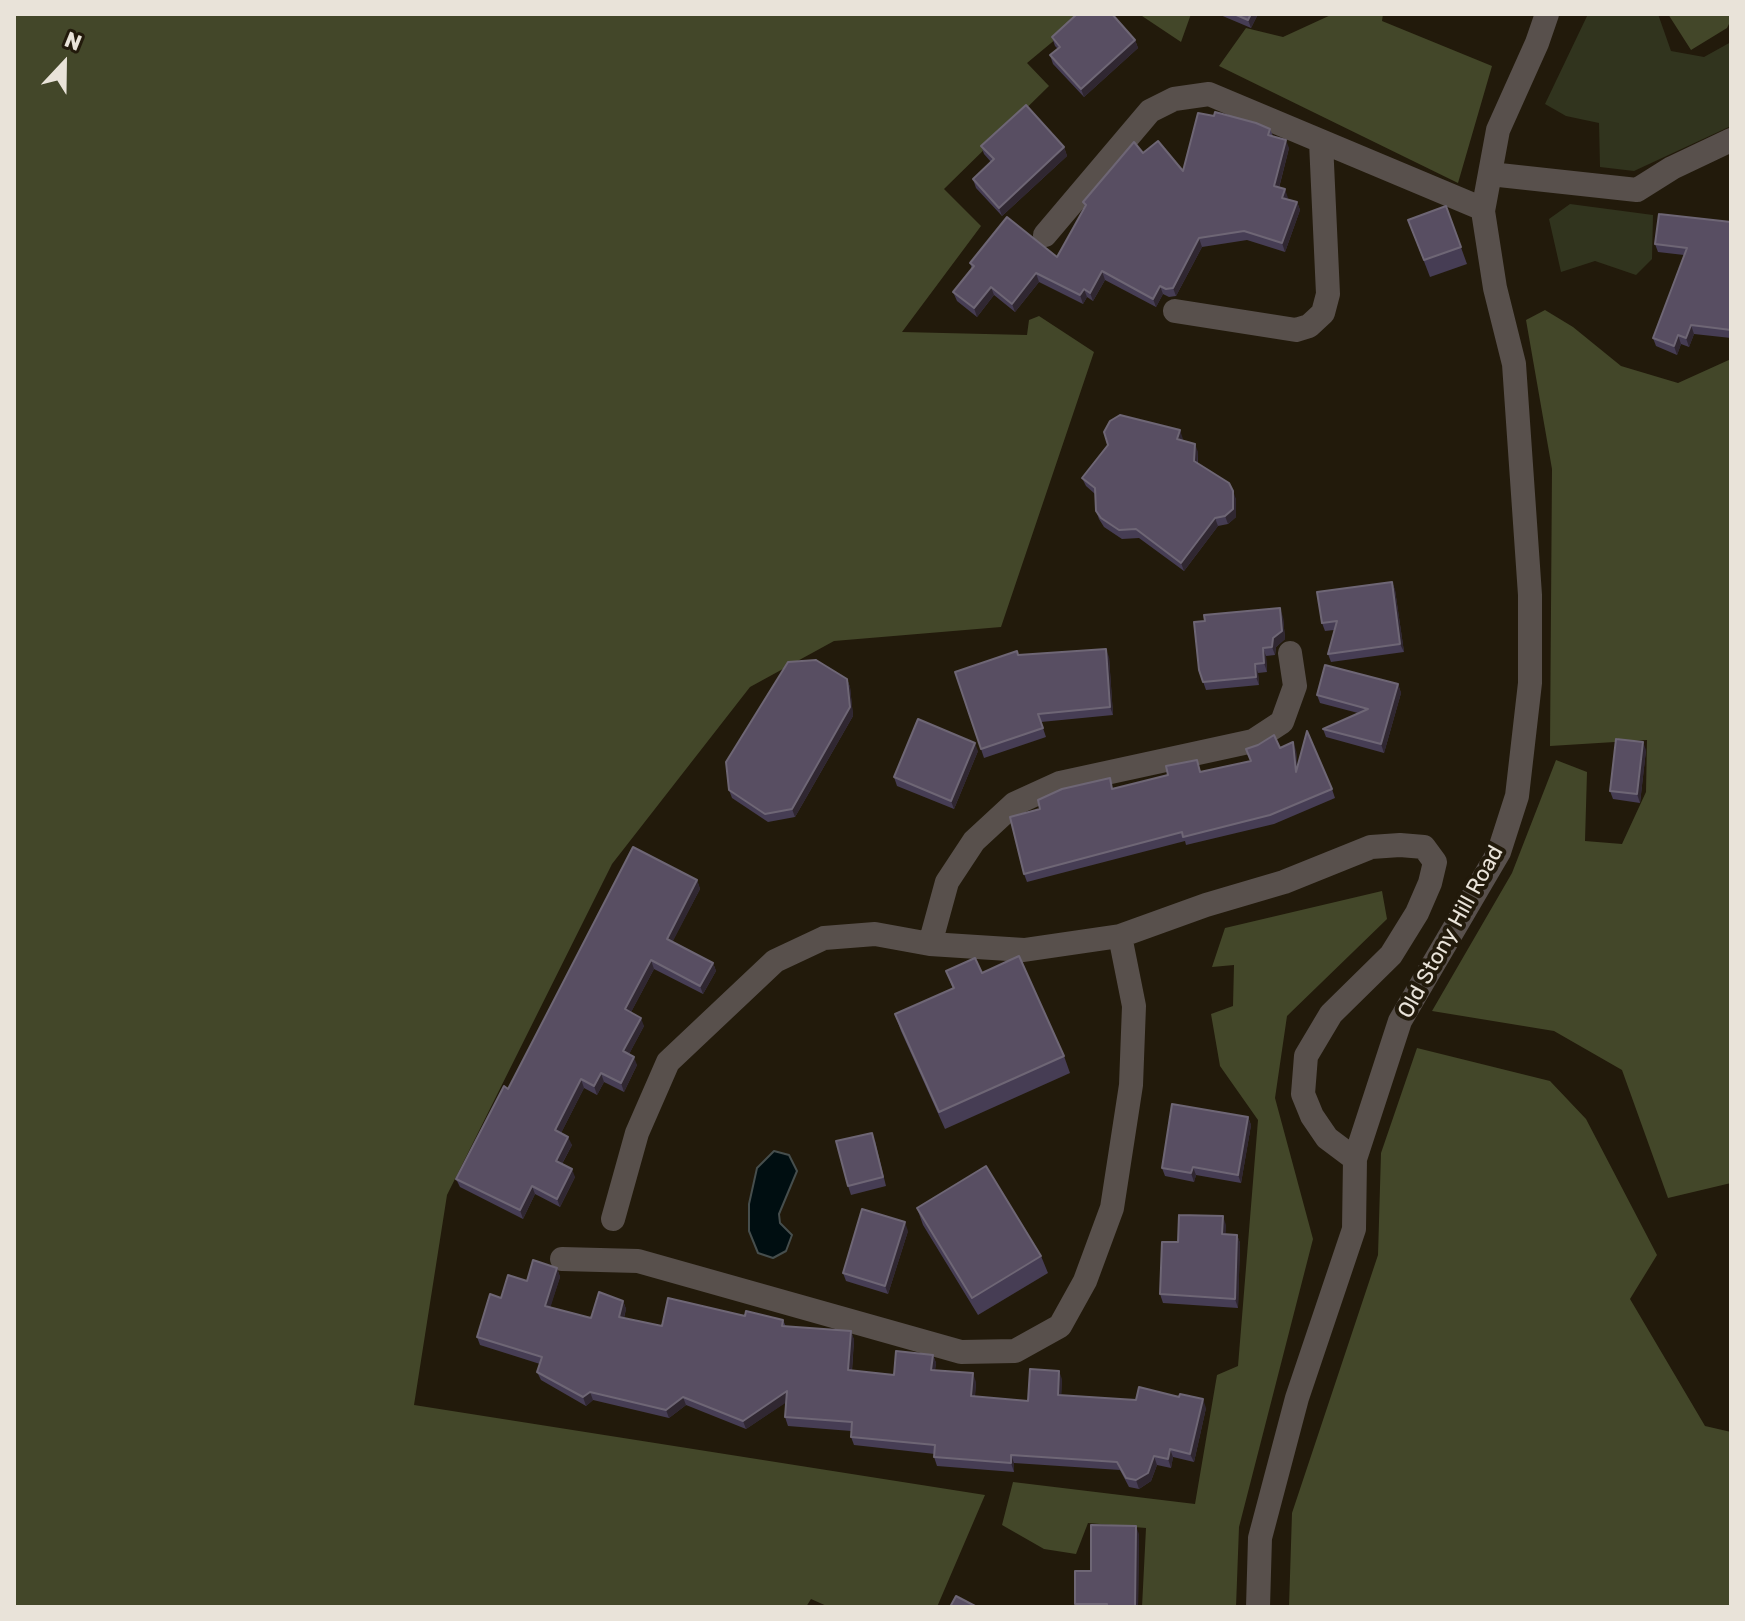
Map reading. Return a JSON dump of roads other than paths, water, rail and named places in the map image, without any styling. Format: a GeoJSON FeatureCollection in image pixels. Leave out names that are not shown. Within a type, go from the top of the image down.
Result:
{"type":"FeatureCollection","features":[{"type":"Feature","properties":{"kind":"street","name":"Old Stony Hill Road"},"geometry":{"type":"LineString","coordinates":[[1258,1607],[1260,1538],[1297,1398],[1354,1229],[1355,1159],[1400,1021],[1499,852],[1517,796],[1530,683],[1530,595],[1514,364],[1495,288],[1483,209],[1498,130],[1547,14]]}},
{"type":"Feature","properties":{"kind":"street"},"geometry":{"type":"LineString","coordinates":[[1045,235],[1150,111],[1174,99],[1209,94],[1483,209]]}},
{"type":"Feature","properties":{"kind":"street"},"geometry":{"type":"LineString","coordinates":[[1490,174],[1637,190],[1672,168],[1731,140]]}},
{"type":"Feature","properties":{"kind":"street"},"geometry":{"type":"LineString","coordinates":[[1175,311],[1296,330],[1309,326],[1323,313],[1328,294],[1321,142]]}},
{"type":"Feature","properties":{"kind":"street"},"geometry":{"type":"LineString","coordinates":[[930,944],[947,882],[974,841],[1014,804],[1060,783],[1253,741],[1282,722],[1295,686],[1290,653]]}},
{"type":"Feature","properties":{"kind":"street"},"geometry":{"type":"LineString","coordinates":[[613,1219],[637,1133],[668,1062],[775,961],[824,938],[875,934],[930,944],[1024,950],[1120,936],[1206,905],[1284,882],[1371,847],[1424,847],[1435,862],[1417,913],[1391,955],[1331,1014],[1306,1056],[1303,1094],[1312,1116],[1327,1138],[1355,1159]]}},
{"type":"Feature","properties":{"kind":"street"},"geometry":{"type":"LineString","coordinates":[[562,1259],[638,1261],[961,1352],[1015,1351],[1060,1326],[1085,1281],[1112,1208],[1131,1085],[1134,1006],[1120,936]]}}]}
